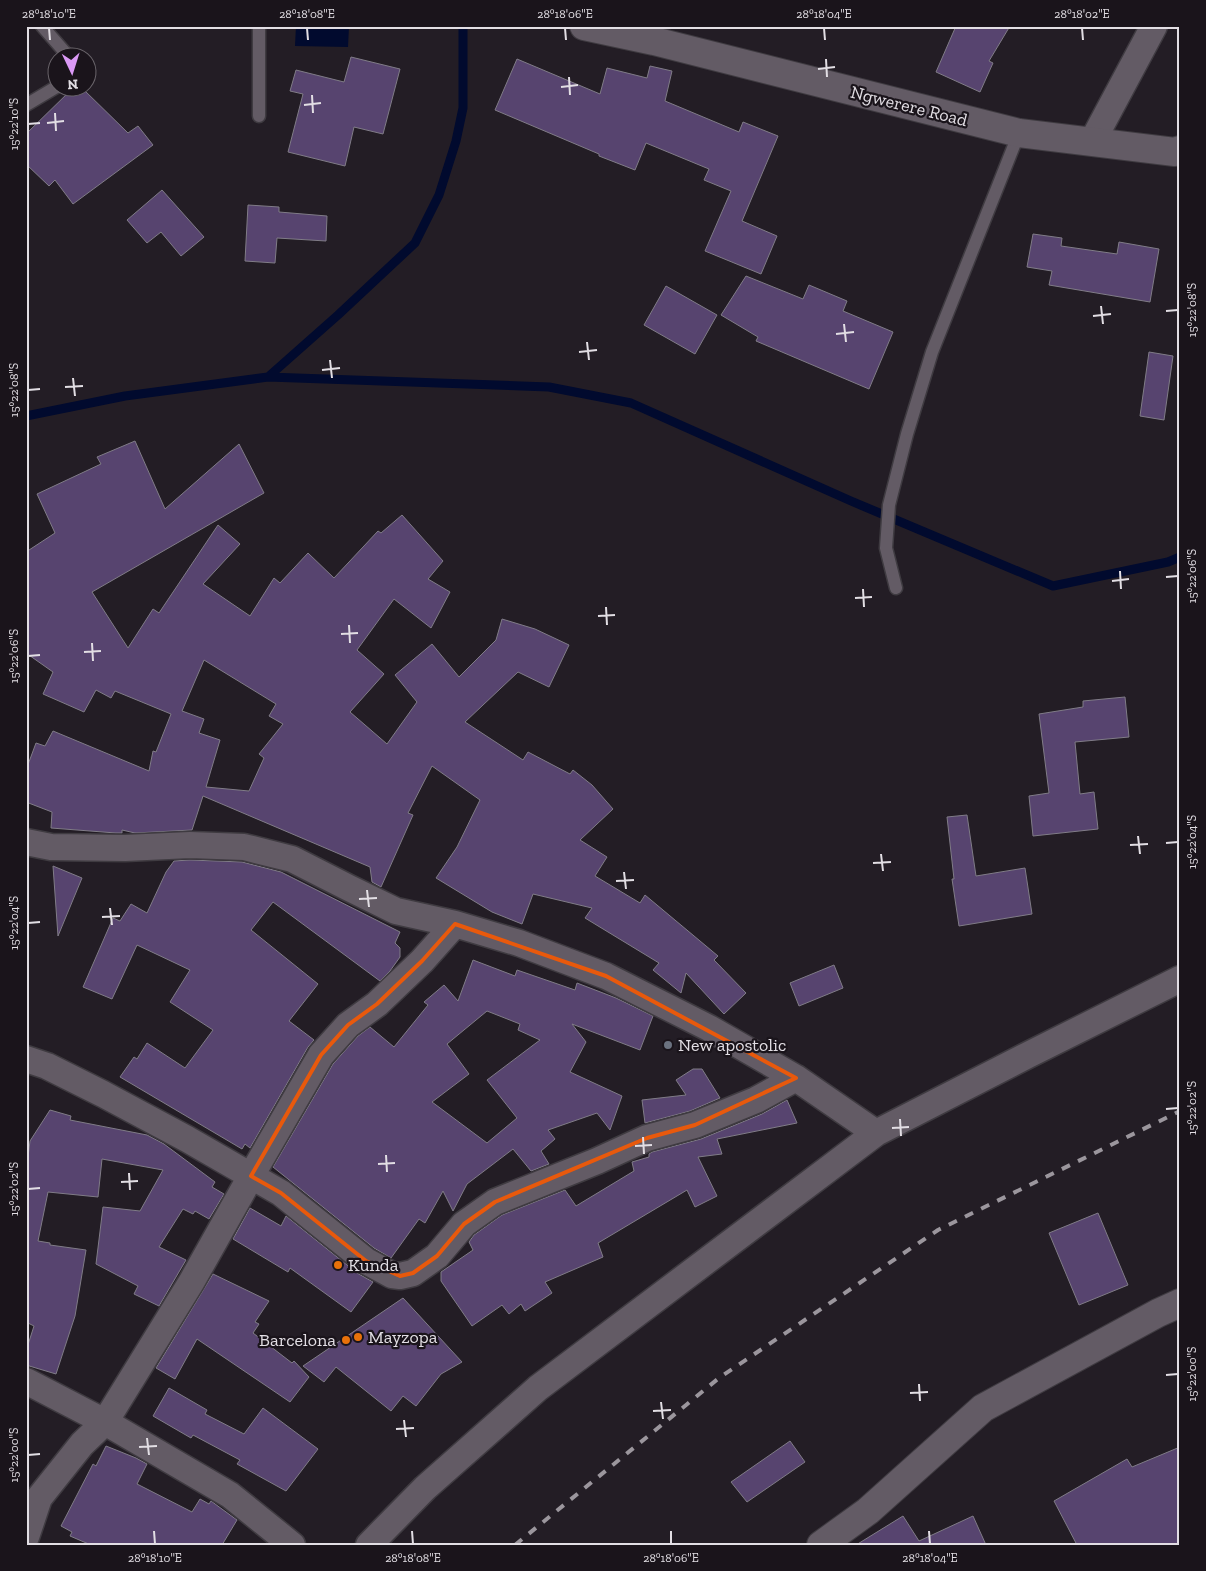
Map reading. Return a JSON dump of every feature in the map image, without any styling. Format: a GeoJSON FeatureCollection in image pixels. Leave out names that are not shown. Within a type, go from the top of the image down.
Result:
{"type":"FeatureCollection","features":[{"type":"Feature","properties":{"kind":"street","name":"Ngwerere Road"},"geometry":{"type":"LineString","coordinates":[[584,26],[659,33],[1019,133],[1175,152],[1180,150]]}},
{"type":"Feature","properties":{"kind":"street"},"geometry":{"type":"LineString","coordinates":[[1092,142],[1154,26]]}},
{"type":"Feature","properties":{"kind":"street"},"geometry":{"type":"LineString","coordinates":[[26,842],[51,846],[125,848],[190,845],[244,847],[292,859],[396,910],[456,924],[519,943],[606,976],[709,1028],[796,1078],[876,1133]]}},
{"type":"Feature","properties":{"kind":"street"},"geometry":{"type":"LineString","coordinates":[[26,1537],[40,1498],[82,1444],[105,1422],[192,1281],[321,1055],[348,1025],[377,1004],[422,962],[456,924]]}},
{"type":"Feature","properties":{"kind":"street"},"geometry":{"type":"LineString","coordinates":[[369,1545],[425,1488],[538,1388],[876,1133],[1180,979]]}},
{"type":"Feature","properties":{"kind":"street"},"geometry":{"type":"LineString","coordinates":[[26,1059],[47,1066],[103,1094],[187,1139],[281,1193],[366,1261],[392,1275],[400,1276],[413,1272],[437,1256],[464,1224],[495,1202],[597,1162],[647,1138],[703,1122],[756,1100],[796,1078]]}},
{"type":"Feature","properties":{"kind":"street"},"geometry":{"type":"LineString","coordinates":[[821,1545],[868,1512],[984,1408],[1158,1313],[1180,1304]]}},
{"type":"Feature","properties":{"kind":"street"},"geometry":{"type":"LineString","coordinates":[[26,1381],[105,1422],[230,1495],[292,1545]]}},
{"type":"Feature","properties":{"kind":"lane"},"geometry":{"type":"LineString","coordinates":[[42,26],[61,48]]}},
{"type":"Feature","properties":{"kind":"lane"},"geometry":{"type":"LineString","coordinates":[[259,26],[260,116]]}},
{"type":"Feature","properties":{"kind":"lane"},"geometry":{"type":"LineString","coordinates":[[26,105],[48,92]]}},
{"type":"Feature","properties":{"kind":"lane"},"geometry":{"type":"LineString","coordinates":[[896,588],[886,548],[889,505],[907,434],[932,352],[1019,133]]}},
{"type":"Feature","properties":{"kind":"highlighted area"},"geometry":{"type":"Polygon","coordinates":[[[455,924],[606,976],[796,1078],[695,1125],[647,1138],[495,1202],[464,1224],[437,1256],[413,1273],[400,1276],[366,1261],[281,1193],[251,1176],[321,1055],[348,1025],[377,1004],[422,961],[455,924]]]}},
{"type":"Feature","properties":{"kind":"water"},"geometry":{"type":"Polygon","coordinates":[[[296,26],[349,26],[348,47],[295,46],[296,26]]]}},
{"type":"Feature","properties":{"kind":"building"},"geometry":{"type":"Polygon","coordinates":[[[956,26],[1010,26],[989,61],[993,63],[980,92],[936,72],[956,26]]]}},
{"type":"Feature","properties":{"kind":"building"},"geometry":{"type":"Polygon","coordinates":[[[351,57],[400,69],[383,134],[354,127],[345,166],[288,152],[303,94],[290,91],[296,70],[344,82],[351,57]]]}},
{"type":"Feature","properties":{"kind":"building"},"geometry":{"type":"Polygon","coordinates":[[[517,59],[600,94],[607,68],[647,78],[650,66],[672,71],[665,101],[739,132],[743,122],[778,136],[742,221],[777,236],[761,274],[705,251],[731,191],[704,180],[709,169],[646,143],[635,170],[495,110],[517,59]]]}},
{"type":"Feature","properties":{"kind":"building"},"geometry":{"type":"Polygon","coordinates":[[[63,98],[92,98],[128,133],[138,126],[153,145],[73,204],[55,180],[49,186],[26,164],[26,134],[63,98]]]}},
{"type":"Feature","properties":{"kind":"building"},"geometry":{"type":"Polygon","coordinates":[[[162,190],[204,237],[181,256],[161,232],[147,243],[127,220],[162,190]]]}},
{"type":"Feature","properties":{"kind":"building"},"geometry":{"type":"Polygon","coordinates":[[[248,205],[279,207],[279,212],[327,216],[326,241],[277,238],[275,263],[245,261],[248,205]]]}},
{"type":"Feature","properties":{"kind":"building"},"geometry":{"type":"Polygon","coordinates":[[[1033,234],[1062,238],[1061,246],[1117,254],[1119,242],[1159,249],[1150,302],[1049,285],[1052,271],[1027,267],[1033,234]]]}},
{"type":"Feature","properties":{"kind":"building"},"geometry":{"type":"Polygon","coordinates":[[[746,276],[803,299],[809,285],[847,301],[843,311],[893,332],[869,389],[756,341],[758,337],[721,315],[746,276]]]}},
{"type":"Feature","properties":{"kind":"building"},"geometry":{"type":"Polygon","coordinates":[[[666,286],[717,315],[695,354],[644,325],[666,286]]]}},
{"type":"Feature","properties":{"kind":"building"},"geometry":{"type":"Polygon","coordinates":[[[1149,352],[1173,356],[1164,420],[1140,416],[1149,352]]]}},
{"type":"Feature","properties":{"kind":"building"},"geometry":{"type":"Polygon","coordinates":[[[135,441],[165,509],[239,444],[264,493],[92,592],[128,648],[153,609],[159,613],[218,525],[240,544],[203,584],[250,616],[274,578],[280,583],[308,553],[334,578],[378,531],[381,533],[402,515],[443,561],[428,579],[450,592],[431,628],[394,599],[357,650],[384,674],[350,712],[387,744],[417,702],[395,675],[432,644],[459,677],[496,640],[502,619],[535,629],[569,645],[549,687],[518,672],[465,722],[523,760],[528,752],[570,774],[573,770],[592,785],[613,809],[580,840],[607,857],[595,876],[640,903],[645,895],[718,956],[714,960],[746,993],[724,1014],[686,973],[681,993],[653,970],[659,963],[585,918],[592,908],[533,894],[522,924],[492,912],[436,878],[457,847],[480,800],[432,766],[408,813],[413,815],[381,887],[372,882],[370,867],[203,796],[192,830],[135,833],[122,830],[122,833],[116,833],[51,828],[52,812],[26,802],[26,770],[36,743],[45,746],[53,731],[149,771],[153,751],[156,752],[171,714],[115,691],[111,698],[96,690],[84,712],[43,694],[53,672],[26,653],[26,552],[55,533],[37,494],[101,464],[97,457],[135,441]],[[204,660],[182,711],[204,719],[199,733],[220,740],[206,787],[249,791],[264,758],[259,754],[283,724],[269,716],[276,704],[204,660]]]}},
{"type":"Feature","properties":{"kind":"building"},"geometry":{"type":"Polygon","coordinates":[[[1125,697],[1129,737],[1075,742],[1080,794],[1094,792],[1098,829],[1033,836],[1029,796],[1049,793],[1039,714],[1083,707],[1083,701],[1125,697]]]}},
{"type":"Feature","properties":{"kind":"building"},"geometry":{"type":"Polygon","coordinates":[[[967,815],[976,876],[1025,868],[1032,914],[959,926],[952,879],[954,879],[947,817],[967,815]]]}},
{"type":"Feature","properties":{"kind":"building"},"geometry":{"type":"Polygon","coordinates":[[[174,861],[242,862],[281,872],[400,932],[395,943],[400,948],[400,957],[380,981],[273,902],[251,930],[318,984],[289,1021],[314,1040],[308,1047],[250,1148],[245,1144],[242,1149],[120,1077],[134,1057],[137,1059],[147,1043],[185,1068],[213,1030],[170,1002],[190,970],[137,945],[112,999],[83,987],[113,918],[120,921],[131,904],[147,913],[166,872],[174,861]]]}},
{"type":"Feature","properties":{"kind":"building"},"geometry":{"type":"Polygon","coordinates":[[[53,866],[82,878],[58,936],[53,866]]]}},
{"type":"Feature","properties":{"kind":"building"},"geometry":{"type":"Polygon","coordinates":[[[473,960],[515,976],[517,970],[575,990],[577,983],[616,998],[653,1016],[640,1050],[572,1024],[586,1042],[570,1072],[622,1096],[610,1130],[597,1113],[548,1130],[555,1139],[541,1151],[549,1164],[531,1171],[513,1149],[467,1184],[453,1211],[443,1191],[425,1223],[419,1219],[391,1258],[374,1248],[273,1167],[333,1064],[358,1036],[370,1027],[394,1047],[428,1005],[424,1002],[444,985],[458,1001],[473,960]],[[487,1011],[447,1044],[469,1074],[432,1102],[487,1143],[517,1118],[487,1080],[540,1040],[518,1030],[520,1024],[487,1011]]]}},
{"type":"Feature","properties":{"kind":"building"},"geometry":{"type":"Polygon","coordinates":[[[834,965],[843,988],[799,1006],[790,983],[834,965]]]}},
{"type":"Feature","properties":{"kind":"building"},"geometry":{"type":"Polygon","coordinates":[[[693,1069],[702,1069],[720,1098],[690,1111],[645,1123],[642,1100],[686,1095],[676,1080],[693,1069]]]}},
{"type":"Feature","properties":{"kind":"building"},"geometry":{"type":"Polygon","coordinates":[[[787,1100],[797,1123],[717,1139],[722,1154],[698,1157],[717,1196],[695,1207],[687,1190],[598,1243],[603,1257],[545,1282],[552,1293],[525,1311],[521,1304],[509,1314],[502,1305],[472,1326],[441,1281],[441,1272],[473,1250],[469,1242],[474,1235],[502,1215],[565,1190],[576,1206],[634,1171],[632,1162],[649,1157],[649,1154],[652,1152],[701,1139],[762,1114],[787,1100]]]}},
{"type":"Feature","properties":{"kind":"building"},"geometry":{"type":"Polygon","coordinates":[[[50,1110],[71,1116],[70,1120],[147,1135],[164,1144],[215,1182],[212,1187],[224,1194],[209,1219],[195,1211],[193,1214],[183,1209],[159,1247],[186,1260],[159,1306],[134,1294],[138,1286],[96,1264],[103,1207],[140,1211],[163,1170],[102,1159],[98,1197],[48,1192],[38,1241],[50,1243],[50,1245],[86,1250],[75,1316],[56,1374],[26,1365],[26,1351],[34,1326],[26,1322],[26,1173],[30,1141],[50,1110]]]}},
{"type":"Feature","properties":{"kind":"building"},"geometry":{"type":"Polygon","coordinates":[[[250,1208],[281,1226],[286,1216],[357,1273],[373,1282],[351,1312],[290,1268],[288,1272],[233,1239],[250,1208]]]}},
{"type":"Feature","properties":{"kind":"building"},"geometry":{"type":"Polygon","coordinates":[[[1098,1213],[1128,1285],[1079,1305],[1049,1233],[1098,1213]]]}},
{"type":"Feature","properties":{"kind":"building"},"geometry":{"type":"Polygon","coordinates":[[[213,1274],[269,1301],[255,1322],[259,1324],[253,1333],[292,1363],[294,1361],[309,1377],[290,1402],[197,1339],[175,1379],[156,1368],[213,1274]]]}},
{"type":"Feature","properties":{"kind":"building"},"geometry":{"type":"Polygon","coordinates":[[[403,1298],[462,1362],[441,1374],[416,1406],[403,1396],[391,1411],[336,1367],[324,1382],[303,1366],[403,1298]]]}},
{"type":"Feature","properties":{"kind":"building"},"geometry":{"type":"Polygon","coordinates":[[[169,1388],[207,1410],[205,1414],[244,1434],[263,1408],[318,1449],[286,1491],[237,1464],[240,1460],[193,1435],[191,1438],[153,1416],[169,1388]]]}},
{"type":"Feature","properties":{"kind":"building"},"geometry":{"type":"Polygon","coordinates":[[[790,1441],[805,1462],[747,1502],[731,1482],[790,1441]]]}},
{"type":"Feature","properties":{"kind":"building"},"geometry":{"type":"Polygon","coordinates":[[[106,1446],[147,1464],[137,1484],[192,1512],[200,1499],[209,1504],[211,1501],[237,1520],[222,1545],[91,1545],[70,1536],[72,1532],[61,1526],[93,1464],[96,1466],[106,1446]]]}},
{"type":"Feature","properties":{"kind":"building"},"geometry":{"type":"Polygon","coordinates":[[[1180,1447],[1180,1545],[1077,1545],[1054,1501],[1127,1459],[1132,1467],[1180,1447]]]}},
{"type":"Feature","properties":{"kind":"building"},"geometry":{"type":"Polygon","coordinates":[[[903,1516],[919,1541],[973,1516],[986,1545],[856,1545],[903,1516]]]}},
{"type":"Feature","properties":{"kind":"waterway"},"geometry":{"type":"LineString","coordinates":[[268,377],[415,243],[439,195],[456,141],[463,108],[463,26]]}},
{"type":"Feature","properties":{"kind":"waterway"},"geometry":{"type":"LineString","coordinates":[[26,416],[125,396],[268,377],[549,387],[631,403],[851,501],[1053,586],[1168,562],[1180,557]]}},
{"type":"Feature","properties":{"kind":"railway"},"geometry":{"type":"LineString","coordinates":[[515,1545],[719,1378],[938,1230],[1180,1111]]}},
{"type":"Feature","properties":{"kind":"place","name":"New apostolic"},"geometry":{"type":"Point","coordinates":[668,1045]}},
{"type":"Feature","properties":{"kind":"place","name":"Kunda"},"geometry":{"type":"Point","coordinates":[338,1265]}},
{"type":"Feature","properties":{"kind":"place","name":"Mayzopa"},"geometry":{"type":"Point","coordinates":[358,1337]}},
{"type":"Feature","properties":{"kind":"place","name":"Barcelona"},"geometry":{"type":"Point","coordinates":[346,1340]}}]}
